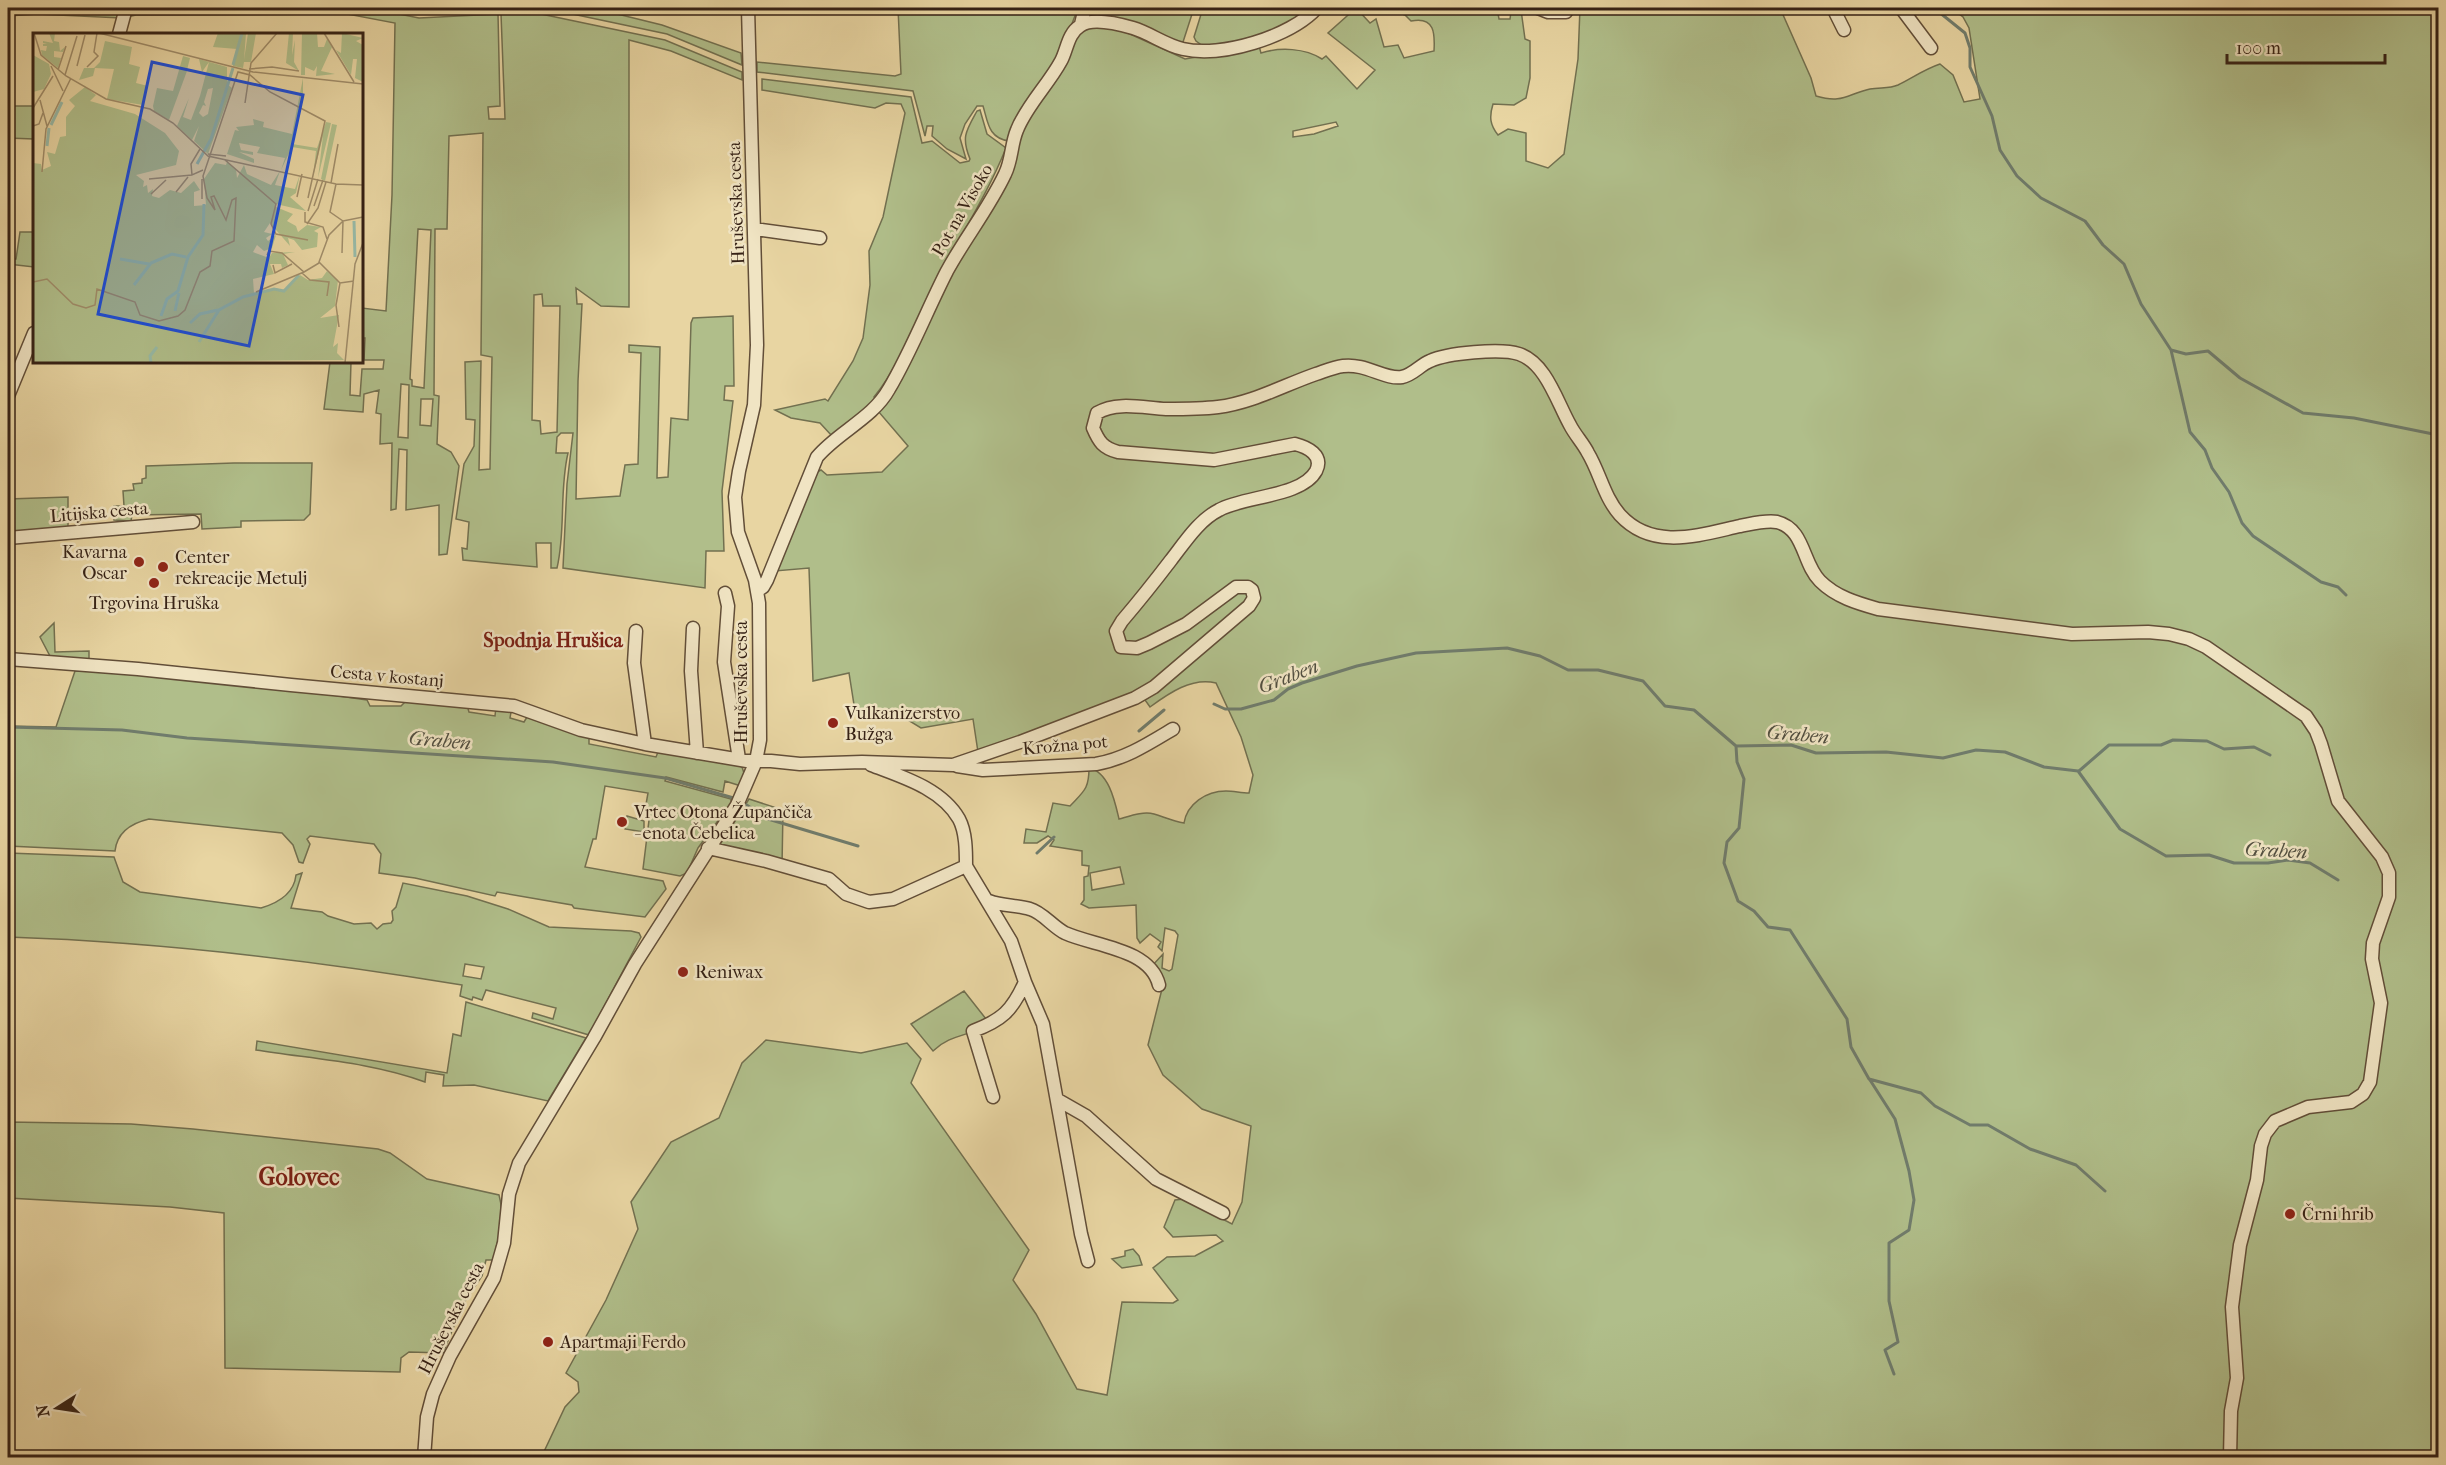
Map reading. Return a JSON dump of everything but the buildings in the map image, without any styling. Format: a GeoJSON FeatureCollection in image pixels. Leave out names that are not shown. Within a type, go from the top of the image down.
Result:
{"type":"FeatureCollection","features":[{"type":"Feature","properties":{"kind":"street"},"geometry":{"type":"LineString","coordinates":[[119,33],[126,8]]}},
{"type":"Feature","properties":{"kind":"street","name":"Hruševska cesta"},"geometry":{"type":"LineString","coordinates":[[424,1458],[426,1423],[433,1394],[450,1356],[494,1278],[504,1243],[509,1194],[519,1163],[594,1038],[624,982],[739,801],[756,761],[760,740],[760,614],[757,591],[738,532],[735,497],[755,393],[757,345],[747,8]]}},
{"type":"Feature","properties":{"kind":"street","name":"Pot na Visoko"},"geometry":{"type":"LineString","coordinates":[[757,591],[767,580],[817,457],[827,445],[874,409],[890,389],[948,270],[1006,173],[1016,132],[1023,116],[1060,61],[1072,32],[1081,24],[1086,8]]}},
{"type":"Feature","properties":{"kind":"street"},"geometry":{"type":"LineString","coordinates":[[1081,24],[1092,22],[1134,28],[1185,50],[1201,50],[1264,40],[1302,22],[1317,8]]}},
{"type":"Feature","properties":{"kind":"street"},"geometry":{"type":"LineString","coordinates":[[1538,8],[1548,12],[1566,12]]}},
{"type":"Feature","properties":{"kind":"street"},"geometry":{"type":"LineString","coordinates":[[1833,8],[1844,30]]}},
{"type":"Feature","properties":{"kind":"street"},"geometry":{"type":"LineString","coordinates":[[1901,8],[1931,48]]}},
{"type":"Feature","properties":{"kind":"street"},"geometry":{"type":"LineString","coordinates":[[755,229],[819,238]]}},
{"type":"Feature","properties":{"kind":"street"},"geometry":{"type":"LineString","coordinates":[[8,396],[33,335]]}},
{"type":"Feature","properties":{"kind":"street","name":"Krožna pot"},"geometry":{"type":"LineString","coordinates":[[953,765],[1135,698],[1154,687],[1249,606],[1254,595],[1248,587],[1236,587],[1186,624],[1137,648],[1121,647],[1116,631],[1122,621],[1185,540],[1218,510],[1238,502],[1295,488],[1316,472],[1318,463],[1315,453],[1307,447],[1295,444],[1214,460],[1118,452],[1105,448],[1098,439],[1093,429],[1097,413],[1106,408],[1119,406],[1165,409],[1226,406],[1244,402],[1340,366],[1357,364],[1398,378],[1410,374],[1432,360],[1455,355],[1509,352],[1526,357],[1544,375],[1571,427],[1589,454],[1606,495],[1620,515],[1638,529],[1658,537],[1676,539],[1761,522],[1778,522],[1791,529],[1800,540],[1808,563],[1818,579],[1831,590],[1852,602],[1878,609],[2072,634],[2148,632],[2189,639],[2289,702],[2311,722],[2321,744],[2338,801],[2382,857],[2389,873],[2389,897],[2373,943],[2372,959],[2381,1003],[2381,1016],[2370,1082],[2363,1094],[2351,1102],[2308,1107],[2290,1113],[2275,1121],[2265,1134],[2257,1180],[2240,1245],[2232,1307],[2237,1369],[2231,1411],[2230,1458]]}},
{"type":"Feature","properties":{"kind":"street","name":"Litijska cesta"},"geometry":{"type":"LineString","coordinates":[[8,538],[194,522]]}},
{"type":"Feature","properties":{"kind":"street"},"geometry":{"type":"LineString","coordinates":[[725,593],[728,606],[724,662],[740,759]]}},
{"type":"Feature","properties":{"kind":"street"},"geometry":{"type":"LineString","coordinates":[[693,628],[691,671],[697,753]]}},
{"type":"Feature","properties":{"kind":"street"},"geometry":{"type":"LineString","coordinates":[[636,631],[634,663],[645,744]]}},
{"type":"Feature","properties":{"kind":"street","name":"Cesta v kostanj"},"geometry":{"type":"LineString","coordinates":[[8,659],[156,670],[291,686],[514,706],[581,730],[645,744],[756,761]]}},
{"type":"Feature","properties":{"kind":"street","name":"Krožna pot"},"geometry":{"type":"LineString","coordinates":[[756,761],[800,764],[862,762],[953,765],[983,770],[1096,764],[1113,761],[1173,729]]}},
{"type":"Feature","properties":{"kind":"street","name":"Krožna pot"},"geometry":{"type":"LineString","coordinates":[[862,762],[917,783],[948,804],[960,820],[966,846],[966,866],[1011,941],[1043,1024],[1081,1234],[1088,1261]]}},
{"type":"Feature","properties":{"kind":"street"},"geometry":{"type":"LineString","coordinates":[[708,849],[766,861],[829,879],[846,894],[869,902],[893,899],[966,866]]}},
{"type":"Feature","properties":{"kind":"street"},"geometry":{"type":"LineString","coordinates":[[989,902],[1033,909],[1064,932],[1113,946],[1141,962],[1156,974],[1159,985]]}},
{"type":"Feature","properties":{"kind":"street"},"geometry":{"type":"LineString","coordinates":[[993,1097],[973,1031],[994,1023],[1008,1012],[1017,1000],[1025,982]]}},
{"type":"Feature","properties":{"kind":"street"},"geometry":{"type":"LineString","coordinates":[[1058,1100],[1086,1116],[1156,1179],[1223,1213]]}},
{"type":"Feature","properties":{"kind":"green space"},"geometry":{"type":"Polygon","coordinates":[[[8,8],[119,8],[121,18],[37,14],[8,16],[8,8]]]}},
{"type":"Feature","properties":{"kind":"green space"},"geometry":{"type":"Polygon","coordinates":[[[129,8],[343,8],[343,14],[136,15],[127,17],[129,8]]]}},
{"type":"Feature","properties":{"kind":"green space"},"geometry":{"type":"Polygon","coordinates":[[[348,8],[369,8],[419,18],[498,14],[500,106],[488,107],[489,119],[505,119],[501,14],[541,14],[665,40],[742,72],[742,80],[671,51],[629,40],[629,307],[601,306],[576,288],[577,304],[582,304],[576,499],[620,496],[625,465],[638,464],[641,353],[629,352],[629,345],[660,347],[657,478],[668,477],[671,418],[688,420],[693,318],[733,316],[734,386],[725,386],[724,400],[733,401],[722,491],[724,551],[706,551],[705,588],[563,568],[567,484],[573,433],[561,433],[557,437],[556,453],[568,453],[557,568],[551,568],[551,543],[536,543],[537,567],[463,560],[462,548],[467,549],[469,522],[456,519],[464,464],[474,446],[475,420],[466,419],[465,362],[481,361],[479,470],[490,469],[492,357],[481,355],[483,133],[449,136],[447,229],[435,229],[434,395],[439,396],[437,444],[451,452],[459,466],[447,554],[439,555],[439,505],[406,510],[407,450],[399,449],[396,509],[391,510],[392,443],[380,444],[381,414],[376,413],[379,390],[364,394],[363,412],[324,409],[330,363],[351,363],[350,395],[360,396],[362,369],[383,369],[384,360],[364,360],[363,308],[386,311],[392,195],[395,23],[347,14],[348,8]],[[418,229],[410,379],[412,386],[424,388],[431,230],[418,229]],[[542,294],[534,295],[532,420],[540,421],[541,434],[557,432],[560,306],[543,306],[542,294]],[[401,384],[398,437],[408,438],[409,385],[401,384]],[[421,399],[420,425],[431,426],[433,399],[421,399]]]}},
{"type":"Feature","properties":{"kind":"green space"},"geometry":{"type":"Polygon","coordinates":[[[545,8],[597,9],[662,25],[741,53],[742,65],[667,34],[545,8]]]}},
{"type":"Feature","properties":{"kind":"green space"},"geometry":{"type":"Polygon","coordinates":[[[898,8],[1078,8],[1058,60],[1009,141],[993,133],[983,106],[977,106],[965,124],[960,138],[966,159],[947,149],[932,136],[933,126],[927,126],[925,136],[913,91],[757,72],[757,62],[895,76],[901,74],[898,8]]]}},
{"type":"Feature","properties":{"kind":"green space"},"geometry":{"type":"Polygon","coordinates":[[[1100,8],[1194,8],[1183,42],[1176,43],[1101,18],[1100,8]]]}},
{"type":"Feature","properties":{"kind":"green space"},"geometry":{"type":"Polygon","coordinates":[[[1203,8],[1312,8],[1290,25],[1262,36],[1203,46],[1194,37],[1203,8]]]}},
{"type":"Feature","properties":{"kind":"green space"},"geometry":{"type":"Polygon","coordinates":[[[1356,8],[1370,23],[1376,19],[1384,47],[1398,45],[1404,58],[1434,51],[1432,28],[1425,21],[1411,21],[1405,15],[1385,8],[1497,8],[1499,19],[1510,19],[1511,12],[1521,10],[1525,39],[1530,41],[1530,78],[1526,98],[1514,105],[1493,104],[1491,121],[1498,135],[1508,129],[1526,133],[1526,161],[1548,168],[1564,154],[1578,59],[1580,8],[1629,8],[1631,13],[1637,11],[1637,8],[1780,8],[1811,78],[1816,96],[1839,99],[1870,89],[1895,86],[1940,64],[1953,75],[1964,102],[1980,99],[1969,28],[1963,17],[1951,8],[2438,8],[2438,1457],[541,1458],[565,1407],[579,1392],[578,1382],[566,1373],[606,1300],[638,1229],[631,1202],[671,1142],[719,1118],[742,1063],[766,1040],[861,1053],[907,1043],[921,1059],[911,1083],[1029,1250],[1013,1280],[1036,1314],[1077,1389],[1107,1395],[1122,1302],[1173,1303],[1178,1300],[1153,1268],[1167,1257],[1195,1256],[1223,1241],[1216,1235],[1173,1237],[1164,1227],[1175,1200],[1184,1199],[1232,1224],[1242,1202],[1251,1126],[1202,1109],[1163,1075],[1148,1045],[1162,989],[1150,968],[1163,954],[1162,968],[1169,971],[1172,969],[1178,935],[1175,931],[1165,928],[1162,951],[1158,947],[1161,942],[1150,934],[1140,943],[1137,938],[1136,905],[1089,908],[1081,904],[1084,900],[1084,877],[1088,876],[1089,866],[1082,865],[1082,851],[1050,846],[1054,840],[1048,836],[1037,843],[1024,843],[1026,829],[1046,832],[1053,803],[1070,806],[1082,793],[1087,785],[1089,768],[1102,775],[1106,781],[1119,819],[1150,813],[1184,823],[1193,805],[1211,793],[1226,791],[1249,793],[1253,775],[1241,737],[1216,683],[1190,684],[1150,707],[1145,700],[1158,691],[1145,691],[978,752],[973,719],[921,728],[890,709],[855,711],[849,673],[813,681],[809,568],[775,571],[813,474],[821,470],[827,475],[882,472],[908,446],[878,411],[1032,112],[1077,35],[1090,25],[1119,29],[1185,59],[1259,46],[1261,53],[1284,49],[1308,53],[1322,59],[1326,56],[1357,89],[1375,70],[1328,33],[1356,8]],[[1336,122],[1293,131],[1293,137],[1314,134],[1338,126],[1336,122]],[[1120,867],[1090,873],[1092,890],[1124,884],[1120,867]]]}},
{"type":"Feature","properties":{"kind":"green space"},"geometry":{"type":"Polygon","coordinates":[[[762,79],[911,97],[922,143],[932,141],[960,163],[970,159],[966,134],[977,111],[980,110],[987,134],[1006,148],[902,354],[874,397],[877,402],[832,436],[820,423],[791,418],[775,410],[825,399],[828,401],[853,361],[863,338],[870,285],[869,251],[883,217],[905,113],[901,104],[886,103],[875,108],[762,90],[762,79]]]}},
{"type":"Feature","properties":{"kind":"green space"},"geometry":{"type":"Polygon","coordinates":[[[8,106],[33,106],[33,139],[8,138],[8,106]]]}},
{"type":"Feature","properties":{"kind":"green space"},"geometry":{"type":"Polygon","coordinates":[[[20,232],[33,232],[33,267],[8,264],[8,259],[16,259],[20,232]]]}},
{"type":"Feature","properties":{"kind":"green space"},"geometry":{"type":"Polygon","coordinates":[[[312,463],[310,514],[304,520],[241,521],[241,527],[202,529],[201,514],[132,515],[131,521],[114,520],[114,506],[124,506],[123,491],[134,490],[133,484],[142,483],[142,479],[146,478],[146,466],[312,463]]]}},
{"type":"Feature","properties":{"kind":"green space"},"geometry":{"type":"Polygon","coordinates":[[[68,497],[68,529],[8,533],[8,499],[68,497]]]}},
{"type":"Feature","properties":{"kind":"green space"},"geometry":{"type":"Polygon","coordinates":[[[54,623],[55,652],[89,651],[89,659],[51,658],[40,637],[54,623]]]}},
{"type":"Feature","properties":{"kind":"green space"},"geometry":{"type":"Polygon","coordinates":[[[75,671],[283,688],[367,700],[370,706],[401,706],[405,702],[467,705],[469,712],[495,716],[496,707],[511,712],[510,718],[524,722],[527,717],[589,737],[589,744],[656,757],[658,752],[733,763],[742,767],[745,776],[741,786],[725,781],[723,792],[666,777],[665,781],[731,799],[731,803],[698,848],[687,873],[680,876],[643,869],[650,812],[645,810],[648,793],[605,786],[596,839],[593,839],[585,867],[663,881],[666,889],[645,917],[574,908],[572,905],[497,892],[495,896],[415,878],[379,873],[381,854],[374,844],[310,836],[307,839],[310,844],[303,863],[299,862],[293,845],[282,833],[149,819],[126,829],[116,844],[115,851],[8,846],[8,726],[56,727],[75,671]]]}},
{"type":"Feature","properties":{"kind":"green space"},"geometry":{"type":"Polygon","coordinates":[[[749,799],[783,810],[782,866],[719,846],[749,799]]]}},
{"type":"Feature","properties":{"kind":"green space"},"geometry":{"type":"Polygon","coordinates":[[[627,816],[644,821],[644,832],[625,829],[627,816]]]}},
{"type":"Feature","properties":{"kind":"green space"},"geometry":{"type":"Polygon","coordinates":[[[8,853],[114,857],[123,882],[140,892],[261,908],[284,897],[295,882],[296,875],[302,873],[291,908],[322,912],[354,924],[371,923],[377,929],[393,920],[392,911],[396,907],[403,883],[467,896],[508,909],[549,927],[631,931],[639,933],[641,937],[589,1035],[532,1018],[533,1013],[553,1019],[556,1008],[486,990],[482,1000],[473,997],[472,1000],[460,996],[462,985],[349,968],[179,948],[8,937],[8,853]],[[465,964],[463,976],[481,979],[484,967],[465,964]]]}},
{"type":"Feature","properties":{"kind":"green space"},"geometry":{"type":"Polygon","coordinates":[[[964,991],[990,1024],[946,1041],[933,1051],[911,1024],[964,991]]]}},
{"type":"Feature","properties":{"kind":"green space"},"geometry":{"type":"Polygon","coordinates":[[[466,1002],[586,1038],[548,1101],[474,1085],[443,1086],[444,1075],[426,1072],[425,1082],[363,1065],[256,1050],[257,1041],[447,1073],[453,1034],[461,1036],[466,1002]]]}},
{"type":"Feature","properties":{"kind":"green space"},"geometry":{"type":"Polygon","coordinates":[[[8,1039],[11,1039],[10,1084],[13,1084],[12,1114],[8,1115],[8,1039]]]}},
{"type":"Feature","properties":{"kind":"green space"},"geometry":{"type":"Polygon","coordinates":[[[8,1122],[131,1124],[378,1149],[390,1153],[427,1179],[499,1195],[501,1219],[493,1260],[486,1260],[482,1276],[463,1304],[443,1353],[409,1352],[401,1358],[400,1372],[225,1368],[224,1213],[170,1207],[8,1198],[8,1122]]]}},
{"type":"Feature","properties":{"kind":"green space"},"geometry":{"type":"Polygon","coordinates":[[[1133,1249],[1142,1265],[1122,1268],[1112,1259],[1125,1256],[1125,1251],[1133,1249]]]}},
{"type":"Feature","properties":{"kind":"waterway"},"geometry":{"type":"LineString","coordinates":[[1934,8],[1965,33],[1970,48],[1970,67],[1992,116],[2000,150],[2017,176],[2041,198],[2085,221],[2103,245],[2124,264],[2141,304],[2171,350],[2186,354],[2208,351],[2240,378],[2303,413],[2354,418],[2438,435]]}},
{"type":"Feature","properties":{"kind":"waterway"},"geometry":{"type":"LineString","coordinates":[[2171,350],[2190,432],[2205,450],[2212,468],[2229,492],[2242,523],[2253,536],[2321,582],[2338,587],[2346,595]]}},
{"type":"Feature","properties":{"kind":"waterway","name":"Graben"},"geometry":{"type":"LineString","coordinates":[[1214,704],[1225,709],[1241,709],[1274,700],[1288,689],[1302,683],[1357,666],[1416,653],[1507,648],[1540,656],[1568,670],[1598,670],[1643,681],[1665,706],[1694,710],[1736,746],[1791,745],[1816,753],[1886,752],[1943,758],[1976,750],[2005,752],[2044,767],[2078,771],[2120,829],[2166,856],[2209,855],[2234,863],[2268,863],[2288,860],[2310,863],[2338,880]]}},
{"type":"Feature","properties":{"kind":"waterway","name":"Graben"},"geometry":{"type":"LineString","coordinates":[[1139,731],[1164,710]]}},
{"type":"Feature","properties":{"kind":"waterway","name":"Graben"},"geometry":{"type":"LineString","coordinates":[[8,727],[122,730],[187,738],[553,762],[665,778],[737,799]]}},
{"type":"Feature","properties":{"kind":"waterway"},"geometry":{"type":"LineString","coordinates":[[2079,771],[2109,745],[2161,745],[2173,740],[2207,741],[2224,749],[2254,747],[2270,755]]}},
{"type":"Feature","properties":{"kind":"waterway"},"geometry":{"type":"LineString","coordinates":[[1736,746],[1737,762],[1744,779],[1739,828],[1727,842],[1724,863],[1738,901],[1754,911],[1768,927],[1790,930],[1847,1019],[1851,1047],[1869,1079],[1921,1093],[1935,1106],[1970,1125],[1988,1125],[2030,1149],[2076,1165],[2105,1191]]}},
{"type":"Feature","properties":{"kind":"waterway","name":"Graben"},"geometry":{"type":"LineString","coordinates":[[742,802],[768,819],[858,846]]}},
{"type":"Feature","properties":{"kind":"waterway","name":"Graben"},"geometry":{"type":"LineString","coordinates":[[1037,853],[1054,837]]}},
{"type":"Feature","properties":{"kind":"waterway"},"geometry":{"type":"LineString","coordinates":[[1870,1080],[1895,1119],[1914,1200],[1909,1230],[1889,1243],[1889,1301],[1898,1342],[1885,1350],[1894,1374]]}},
{"type":"Feature","properties":{"kind":"place","name":"Kavarna Oscar"},"geometry":{"type":"Point","coordinates":[139,562]}},
{"type":"Feature","properties":{"kind":"place","name":"Center rekreacije Metulj"},"geometry":{"type":"Point","coordinates":[163,567]}},
{"type":"Feature","properties":{"kind":"place","name":"Trgovina Hruška"},"geometry":{"type":"Point","coordinates":[154,583]}},
{"type":"Feature","properties":{"kind":"place","name":"Vulkanizerstvo Bužga"},"geometry":{"type":"Point","coordinates":[833,723]}},
{"type":"Feature","properties":{"kind":"place","name":"Vrtec Otona Župančiča - enota Čebelica"},"geometry":{"type":"Point","coordinates":[622,822]}},
{"type":"Feature","properties":{"kind":"place","name":"Reniwax"},"geometry":{"type":"Point","coordinates":[683,972]}},
{"type":"Feature","properties":{"kind":"place","name":"Črni hrib"},"geometry":{"type":"Point","coordinates":[2290,1214]}},
{"type":"Feature","properties":{"kind":"place","name":"Apartmaji Ferdo"},"geometry":{"type":"Point","coordinates":[548,1342]}},
{"type":"Feature","properties":{"kind":"district","name":"Spodnja Hrušica"},"geometry":{"type":"Point","coordinates":[553,640]}},
{"type":"Feature","properties":{"kind":"district","name":"Golovec"},"geometry":{"type":"Point","coordinates":[299,1177]}}]}
